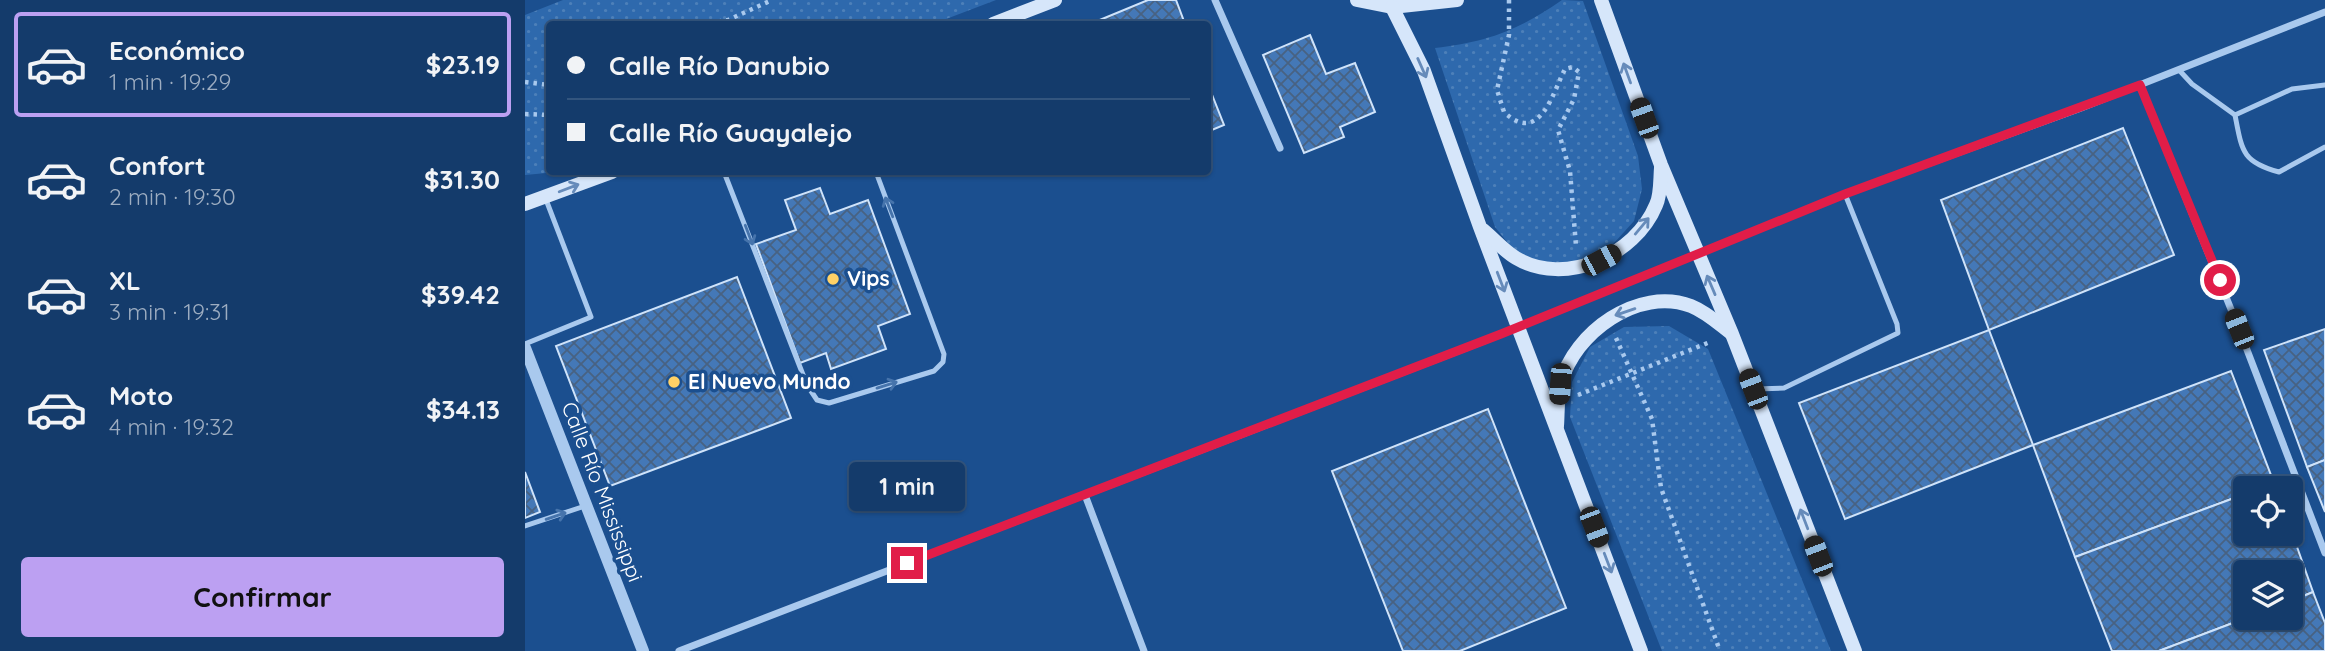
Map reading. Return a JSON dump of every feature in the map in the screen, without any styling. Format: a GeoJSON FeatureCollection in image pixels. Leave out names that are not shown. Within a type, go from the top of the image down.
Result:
{"type":"FeatureCollection","features":[{"type":"Feature","properties":{"kind":"main road"},"geometry":{"type":"LineString","coordinates":[[1001,21],[1055,0]]}},
{"type":"Feature","properties":{"kind":"main road"},"geometry":{"type":"LineString","coordinates":[[1357,0],[1392,7],[1457,0]]}},
{"type":"Feature","properties":{"kind":"main road"},"geometry":{"type":"LineString","coordinates":[[1601,0],[1661,165],[1732,334],[1855,651]]}},
{"type":"Feature","properties":{"kind":"main road"},"geometry":{"type":"LineString","coordinates":[[1392,7],[1424,71],[1641,651]]}},
{"type":"Feature","properties":{"kind":"main road"},"geometry":{"type":"LineString","coordinates":[[1480,226],[1515,258],[1535,267],[1558,270],[1587,267],[1615,252],[1646,222],[1657,204],[1661,165]]}},
{"type":"Feature","properties":{"kind":"main road"},"geometry":{"type":"LineString","coordinates":[[525,204],[605,175]]}},
{"type":"Feature","properties":{"kind":"main road"},"geometry":{"type":"LineString","coordinates":[[1556,429],[1560,384],[1572,357],[1607,318],[1662,302],[1689,305],[1732,334]]}},
{"type":"Feature","properties":{"kind":"street"},"geometry":{"type":"LineString","coordinates":[[1215,0],[1280,148]]}},
{"type":"Feature","properties":{"kind":"street"},"geometry":{"type":"LineString","coordinates":[[678,651],[1518,327],[1845,194],[2140,85],[2325,12]]}},
{"type":"Feature","properties":{"kind":"street"},"geometry":{"type":"LineString","coordinates":[[2140,85],[2325,553]]}},
{"type":"Feature","properties":{"kind":"street","name":"Calle Río Mississippi"},"geometry":{"type":"LineString","coordinates":[[525,346],[643,651]]}},
{"type":"Feature","properties":{"kind":"street"},"geometry":{"type":"LineString","coordinates":[[1085,495],[1144,651]]}},
{"type":"Feature","properties":{"kind":"lane"},"geometry":{"type":"LineString","coordinates":[[2179,70],[2192,84],[2235,115],[2241,147],[2254,166],[2279,172],[2325,147]]}},
{"type":"Feature","properties":{"kind":"lane"},"geometry":{"type":"LineString","coordinates":[[2235,115],[2292,89],[2325,85]]}},
{"type":"Feature","properties":{"kind":"lane"},"geometry":{"type":"LineString","coordinates":[[725,175],[807,385],[817,400],[829,403],[934,371],[943,362],[944,354],[877,175]]}},
{"type":"Feature","properties":{"kind":"lane"},"geometry":{"type":"LineString","coordinates":[[1753,389],[1784,388],[1898,333],[1897,324],[1845,194]]}},
{"type":"Feature","properties":{"kind":"lane"},"geometry":{"type":"LineString","coordinates":[[525,346],[591,317],[545,197]]}},
{"type":"Feature","properties":{"kind":"lane"},"geometry":{"type":"LineString","coordinates":[[525,526],[586,505]]}},
{"type":"Feature","properties":{"kind":"path"},"geometry":{"type":"LineString","coordinates":[[721,21],[772,0]]}},
{"type":"Feature","properties":{"kind":"path"},"geometry":{"type":"LineString","coordinates":[[1509,0],[1509,35],[1497,90],[1499,105],[1514,120],[1528,122],[1537,119],[1550,106],[1565,69],[1573,67],[1578,70],[1579,78],[1559,130],[1570,171],[1574,243],[1587,267]]}},
{"type":"Feature","properties":{"kind":"path"},"geometry":{"type":"LineString","coordinates":[[525,82],[546,84]]}},
{"type":"Feature","properties":{"kind":"path"},"geometry":{"type":"LineString","coordinates":[[525,114],[546,115]]}},
{"type":"Feature","properties":{"kind":"path"},"geometry":{"type":"LineString","coordinates":[[1607,318],[1652,419],[1661,488],[1720,651]]}},
{"type":"Feature","properties":{"kind":"path"},"geometry":{"type":"LineString","coordinates":[[1574,397],[1710,342]]}},
{"type":"Feature","properties":{"kind":"shaded area"},"geometry":{"type":"Polygon","coordinates":[[[563,0],[996,0],[941,21],[546,21],[546,173],[525,175],[525,15],[563,0]]]}},
{"type":"Feature","properties":{"kind":"shaded area"},"geometry":{"type":"Polygon","coordinates":[[[1562,0],[1583,1],[1638,156],[1642,189],[1634,221],[1604,254],[1570,268],[1541,264],[1516,253],[1495,227],[1435,48],[1502,33],[1562,0]]]}},
{"type":"Feature","properties":{"kind":"shaded area"},"geometry":{"type":"Polygon","coordinates":[[[1669,326],[1708,349],[1831,651],[1662,651],[1570,417],[1572,382],[1590,347],[1624,327],[1669,326]]]}},
{"type":"Feature","properties":{"kind":"building"},"geometry":{"type":"Polygon","coordinates":[[[1148,0],[1176,0],[1184,21],[1097,21],[1148,0]]]}},
{"type":"Feature","properties":{"kind":"building"},"geometry":{"type":"Polygon","coordinates":[[[1310,35],[1326,74],[1355,63],[1375,112],[1340,127],[1344,137],[1304,153],[1263,55],[1310,35]]]}},
{"type":"Feature","properties":{"kind":"building"},"geometry":{"type":"Polygon","coordinates":[[[1211,92],[1224,125],[1211,130],[1211,92]]]}},
{"type":"Feature","properties":{"kind":"building"},"geometry":{"type":"Polygon","coordinates":[[[2123,128],[2174,255],[1989,330],[1941,200],[2123,128]]]}},
{"type":"Feature","properties":{"kind":"building","name":"Vips"},"geometry":{"type":"Polygon","coordinates":[[[820,188],[830,214],[868,200],[910,314],[878,326],[886,349],[831,369],[826,353],[800,363],[756,244],[796,230],[785,200],[820,188]]]}},
{"type":"Feature","properties":{"kind":"building","name":"El Nuevo Mundo"},"geometry":{"type":"Polygon","coordinates":[[[737,277],[791,418],[610,486],[556,346],[737,277]]]}},
{"type":"Feature","properties":{"kind":"building"},"geometry":{"type":"Polygon","coordinates":[[[2325,329],[2325,460],[2307,467],[2264,350],[2325,329]]]}},
{"type":"Feature","properties":{"kind":"building"},"geometry":{"type":"Polygon","coordinates":[[[1989,330],[2033,445],[1845,519],[1799,403],[1989,330]]]}},
{"type":"Feature","properties":{"kind":"building"},"geometry":{"type":"Polygon","coordinates":[[[2231,371],[2271,476],[2233,476],[2233,498],[2075,557],[2033,445],[2231,371]]]}},
{"type":"Feature","properties":{"kind":"building"},"geometry":{"type":"Polygon","coordinates":[[[1488,409],[1566,608],[1460,651],[1403,651],[1332,471],[1488,409]]]}},
{"type":"Feature","properties":{"kind":"building"},"geometry":{"type":"Polygon","coordinates":[[[2325,460],[2325,512],[2307,467],[2325,460]]]}},
{"type":"Feature","properties":{"kind":"building"},"geometry":{"type":"Polygon","coordinates":[[[525,472],[540,512],[525,518],[525,472]]]}},
{"type":"Feature","properties":{"kind":"building"},"geometry":{"type":"Polygon","coordinates":[[[2233,498],[2233,546],[2297,546],[2302,560],[2233,560],[2233,623],[2159,651],[2112,651],[2075,557],[2233,498]]]}},
{"type":"Feature","properties":{"kind":"building"},"geometry":{"type":"Polygon","coordinates":[[[2303,564],[2313,592],[2303,596],[2303,564]]]}},
{"type":"Feature","properties":{"kind":"building"},"geometry":{"type":"Polygon","coordinates":[[[2313,592],[2325,623],[2325,651],[2159,651],[2233,623],[2233,630],[2303,630],[2303,596],[2313,592]]]}},
{"type":"Feature","properties":{"kind":"place","name":"Vips"},"geometry":{"type":"Point","coordinates":[833,279]}},
{"type":"Feature","properties":{"kind":"place","name":"El Nuevo Mundo"},"geometry":{"type":"Point","coordinates":[674,382]}},
{"type":"Feature","properties":{"kind":"route"},"geometry":{"type":"LineString","coordinates":[[907,563],[1501,334],[1845,194],[2140,85],[2220,280]]}}]}
